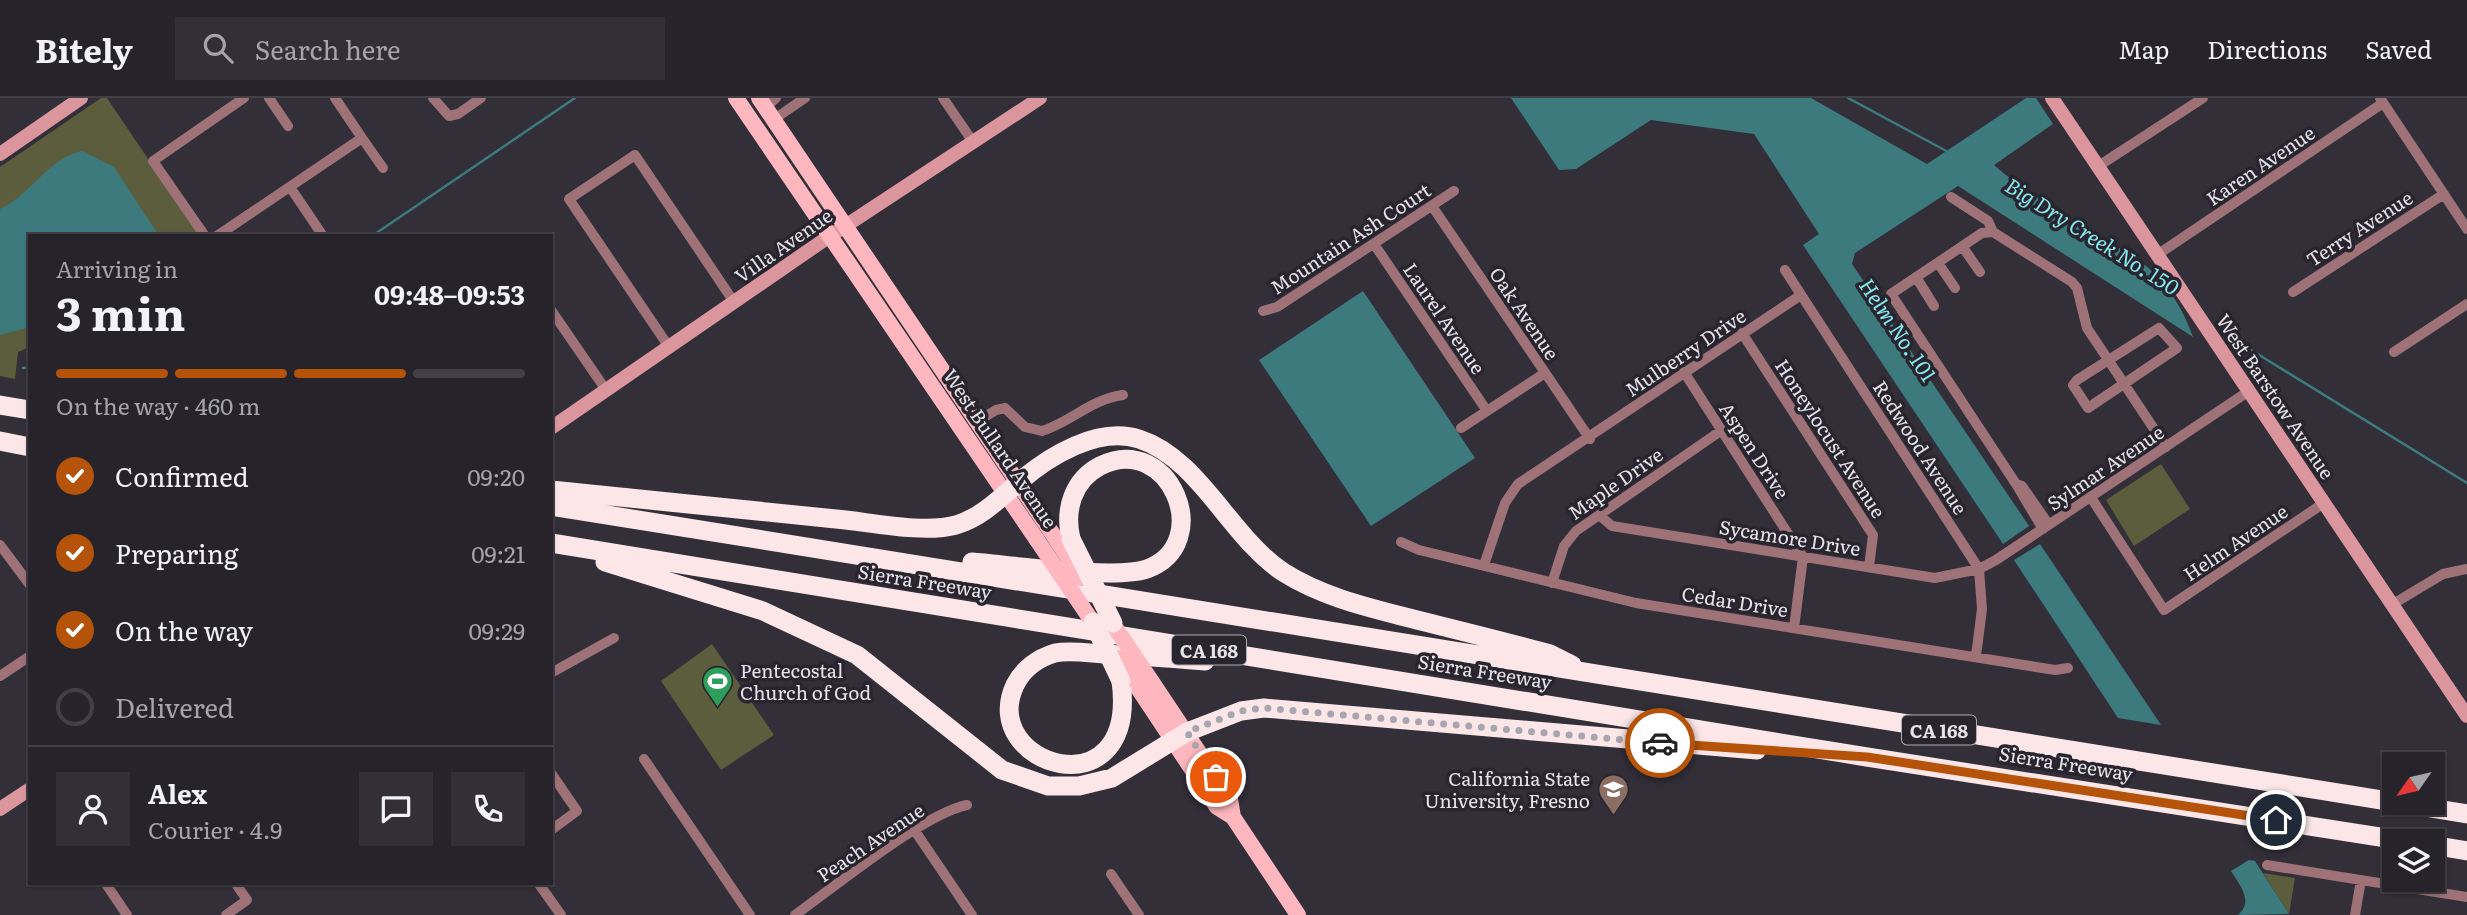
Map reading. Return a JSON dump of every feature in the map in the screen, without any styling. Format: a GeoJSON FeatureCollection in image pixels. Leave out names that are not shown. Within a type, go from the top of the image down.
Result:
{"type":"FeatureCollection","features":[{"type":"Feature","properties":{"kind":"highway"},"geometry":{"type":"LineString","coordinates":[[0,405],[28,411]]}},
{"type":"Feature","properties":{"kind":"highway"},"geometry":{"type":"LineString","coordinates":[[553,490],[927,527],[954,525],[972,519],[1067,449],[1111,436],[1138,439],[1169,454],[1206,492],[1234,527],[1282,571],[1340,600],[1550,654],[1588,673]]}},
{"type":"Feature","properties":{"kind":"highway"},"geometry":{"type":"LineString","coordinates":[[0,442],[28,447]]}},
{"type":"Feature","properties":{"kind":"highway"},"geometry":{"type":"LineString","coordinates":[[848,553],[1103,572],[1144,570],[1166,556],[1178,538],[1181,517],[1177,495],[1166,477],[1147,464],[1127,460],[1105,464],[1089,474],[1074,492],[1068,517],[1065,540],[1113,623]]}},
{"type":"Feature","properties":{"kind":"highway","name":"Sierra Freeway"},"geometry":{"type":"LineString","coordinates":[[553,506],[2382,800]]}},
{"type":"Feature","properties":{"kind":"highway","name":"Sierra Freeway"},"geometry":{"type":"LineString","coordinates":[[553,545],[2382,837]]}},
{"type":"Feature","properties":{"kind":"highway"},"geometry":{"type":"LineString","coordinates":[[553,546],[763,611],[857,655],[934,713],[992,763],[1029,782],[1063,787],[1097,783],[1132,769],[1180,737],[1241,711],[1264,708],[1609,739],[1867,757]]}},
{"type":"Feature","properties":{"kind":"highway"},"geometry":{"type":"LineString","coordinates":[[1093,622],[1126,680],[1119,732],[1102,753],[1091,760],[1067,765],[1054,763],[1032,753],[1017,734],[1010,711],[1018,680],[1033,663],[1059,652],[1335,669]]}},
{"type":"Feature","properties":{"kind":"highway"},"geometry":{"type":"LineString","coordinates":[[2445,810],[2467,814]]}},
{"type":"Feature","properties":{"kind":"highway"},"geometry":{"type":"LineString","coordinates":[[2445,847],[2467,851]]}},
{"type":"Feature","properties":{"kind":"main road"},"geometry":{"type":"LineString","coordinates":[[0,154],[81,98]]}},
{"type":"Feature","properties":{"kind":"main road","name":"West Bullard Avenue"},"geometry":{"type":"LineString","coordinates":[[736,98],[978,421],[1037,540],[1093,622]]}},
{"type":"Feature","properties":{"kind":"main road","name":"Villa Avenue"},"geometry":{"type":"LineString","coordinates":[[553,427],[837,231],[1040,98]]}},
{"type":"Feature","properties":{"kind":"main road","name":"West Barstow Avenue"},"geometry":{"type":"LineString","coordinates":[[2052,98],[2467,716]]}},
{"type":"Feature","properties":{"kind":"main road","name":"West Bullard Avenue"},"geometry":{"type":"LineString","coordinates":[[768,106],[837,231],[915,359],[1013,489],[1065,540]]}},
{"type":"Feature","properties":{"kind":"main road"},"geometry":{"type":"LineString","coordinates":[[915,359],[950,394],[967,419],[978,421]]}},
{"type":"Feature","properties":{"kind":"main road"},"geometry":{"type":"LineString","coordinates":[[1113,623],[1152,682],[1217,807],[1233,817],[1298,915]]}},
{"type":"Feature","properties":{"kind":"main road"},"geometry":{"type":"LineString","coordinates":[[1126,680],[1180,737]]}},
{"type":"Feature","properties":{"kind":"main road"},"geometry":{"type":"LineString","coordinates":[[0,809],[28,790]]}},
{"type":"Feature","properties":{"kind":"street"},"geometry":{"type":"LineString","coordinates":[[269,98],[288,126]]}},
{"type":"Feature","properties":{"kind":"street"},"geometry":{"type":"LineString","coordinates":[[335,98],[383,168]]}},
{"type":"Feature","properties":{"kind":"street"},"geometry":{"type":"LineString","coordinates":[[433,98],[449,116],[458,114],[481,98]]}},
{"type":"Feature","properties":{"kind":"street"},"geometry":{"type":"LineString","coordinates":[[768,106],[805,98]]}},
{"type":"Feature","properties":{"kind":"street"},"geometry":{"type":"LineString","coordinates":[[943,98],[973,142]]}},
{"type":"Feature","properties":{"kind":"street"},"geometry":{"type":"LineString","coordinates":[[2097,167],[2203,98]]}},
{"type":"Feature","properties":{"kind":"street"},"geometry":{"type":"LineString","coordinates":[[204,234],[153,160],[238,100]]}},
{"type":"Feature","properties":{"kind":"street"},"geometry":{"type":"LineString","coordinates":[[2382,101],[2467,229]]}},
{"type":"Feature","properties":{"kind":"street","name":"Karen Avenue"},"geometry":{"type":"LineString","coordinates":[[2157,255],[2382,101]]}},
{"type":"Feature","properties":{"kind":"street"},"geometry":{"type":"LineString","coordinates":[[220,234],[362,138]]}},
{"type":"Feature","properties":{"kind":"street"},"geometry":{"type":"LineString","coordinates":[[669,347],[569,199],[635,155],[734,302]]}},
{"type":"Feature","properties":{"kind":"street"},"geometry":{"type":"LineString","coordinates":[[290,187],[322,234]]}},
{"type":"Feature","properties":{"kind":"street","name":"Mountain Ash Court"},"geometry":{"type":"LineString","coordinates":[[1263,311],[1277,307],[1454,191]]}},
{"type":"Feature","properties":{"kind":"street","name":"Terry Avenue"},"geometry":{"type":"LineString","coordinates":[[2293,292],[2444,194]]}},
{"type":"Feature","properties":{"kind":"street"},"geometry":{"type":"LineString","coordinates":[[1951,197],[1988,222],[1993,232],[2072,282],[2085,312],[2087,328],[2111,358],[2169,445]]}},
{"type":"Feature","properties":{"kind":"street","name":"Oak Avenue"},"geometry":{"type":"LineString","coordinates":[[1432,206],[1590,439]]}},
{"type":"Feature","properties":{"kind":"street"},"geometry":{"type":"LineString","coordinates":[[1993,232],[1982,233],[1891,295],[2046,527]]}},
{"type":"Feature","properties":{"kind":"street","name":"Laurel Avenue"},"geometry":{"type":"LineString","coordinates":[[1374,244],[1487,411]]}},
{"type":"Feature","properties":{"kind":"street"},"geometry":{"type":"LineString","coordinates":[[1962,246],[1980,272]]}},
{"type":"Feature","properties":{"kind":"street"},"geometry":{"type":"LineString","coordinates":[[1938,263],[1955,288]]}},
{"type":"Feature","properties":{"kind":"street","name":"Redwood Avenue"},"geometry":{"type":"LineString","coordinates":[[1785,270],[1979,569],[1982,609],[1976,656]]}},
{"type":"Feature","properties":{"kind":"street"},"geometry":{"type":"LineString","coordinates":[[1916,277],[1934,306]]}},
{"type":"Feature","properties":{"kind":"street","name":"Mulberry Drive"},"geometry":{"type":"LineString","coordinates":[[1485,565],[1505,503],[1518,484],[1590,439],[1684,372],[1801,295]]}},
{"type":"Feature","properties":{"kind":"street"},"geometry":{"type":"LineString","coordinates":[[2394,352],[2467,304]]}},
{"type":"Feature","properties":{"kind":"street"},"geometry":{"type":"LineString","coordinates":[[553,313],[606,390]]}},
{"type":"Feature","properties":{"kind":"street"},"geometry":{"type":"LineString","coordinates":[[2159,328],[2177,348],[2127,381],[2088,408],[2073,386],[2159,328]]}},
{"type":"Feature","properties":{"kind":"street","name":"Honeylocust Avenue"},"geometry":{"type":"LineString","coordinates":[[1742,333],[1873,535],[1869,567]]}},
{"type":"Feature","properties":{"kind":"street","name":"Aspen Drive"},"geometry":{"type":"LineString","coordinates":[[1684,372],[1803,557]]}},
{"type":"Feature","properties":{"kind":"street"},"geometry":{"type":"LineString","coordinates":[[1461,428],[1545,373]]}},
{"type":"Feature","properties":{"kind":"street","name":"Sylmar Avenue"},"geometry":{"type":"LineString","coordinates":[[1979,569],[2249,391]]}},
{"type":"Feature","properties":{"kind":"street"},"geometry":{"type":"LineString","coordinates":[[978,421],[996,410],[1005,408],[1025,427],[1042,431],[1098,400],[1122,395]]}},
{"type":"Feature","properties":{"kind":"street","name":"Maple Drive"},"geometry":{"type":"LineString","coordinates":[[1552,583],[1564,546],[1576,531],[1722,430]]}},
{"type":"Feature","properties":{"kind":"street","name":"Helm Avenue"},"geometry":{"type":"LineString","coordinates":[[2091,496],[2164,610],[2324,503]]}},
{"type":"Feature","properties":{"kind":"street","name":"Sycamore Drive"},"geometry":{"type":"LineString","coordinates":[[1600,515],[1612,526],[1935,578],[1979,569]]}},
{"type":"Feature","properties":{"kind":"street","name":"Cedar Drive"},"geometry":{"type":"LineString","coordinates":[[1401,542],[1419,550],[1636,603],[2054,670],[2068,668]]}},
{"type":"Feature","properties":{"kind":"street"},"geometry":{"type":"LineString","coordinates":[[1,544],[28,582]]}},
{"type":"Feature","properties":{"kind":"street"},"geometry":{"type":"LineString","coordinates":[[1794,628],[1803,557]]}},
{"type":"Feature","properties":{"kind":"street"},"geometry":{"type":"LineString","coordinates":[[2393,604],[2425,582],[2443,574],[2467,569]]}},
{"type":"Feature","properties":{"kind":"street"},"geometry":{"type":"LineString","coordinates":[[553,672],[614,638]]}},
{"type":"Feature","properties":{"kind":"street"},"geometry":{"type":"LineString","coordinates":[[0,676],[28,657]]}},
{"type":"Feature","properties":{"kind":"street"},"geometry":{"type":"LineString","coordinates":[[643,759],[750,915]]}},
{"type":"Feature","properties":{"kind":"street"},"geometry":{"type":"LineString","coordinates":[[553,776],[577,811],[553,829]]}},
{"type":"Feature","properties":{"kind":"street","name":"Peach Avenue"},"geometry":{"type":"LineString","coordinates":[[795,915],[915,831],[952,808],[967,805]]}},
{"type":"Feature","properties":{"kind":"street"},"geometry":{"type":"LineString","coordinates":[[915,831],[972,915]]}},
{"type":"Feature","properties":{"kind":"street"},"geometry":{"type":"LineString","coordinates":[[2267,865],[2467,897]]}},
{"type":"Feature","properties":{"kind":"street"},"geometry":{"type":"LineString","coordinates":[[1111,874],[1139,915]]}},
{"type":"Feature","properties":{"kind":"street"},"geometry":{"type":"LineString","coordinates":[[2355,915],[2361,880]]}},
{"type":"Feature","properties":{"kind":"street"},"geometry":{"type":"LineString","coordinates":[[107,885],[127,915]]}},
{"type":"Feature","properties":{"kind":"street"},"geometry":{"type":"LineString","coordinates":[[226,915],[247,900],[237,885]]}},
{"type":"Feature","properties":{"kind":"street"},"geometry":{"type":"LineString","coordinates":[[540,885],[561,915]]}},
{"type":"Feature","properties":{"kind":"green space"},"geometry":{"type":"Polygon","coordinates":[[[101,98],[107,98],[199,234],[28,234],[28,348],[18,352],[15,379],[0,376],[0,167],[101,98]]]}},
{"type":"Feature","properties":{"kind":"green space"},"geometry":{"type":"Polygon","coordinates":[[[2161,464],[2190,509],[2134,546],[2106,500],[2161,464]]]}},
{"type":"Feature","properties":{"kind":"green space","name":"Pentecostal Church of God"},"geometry":{"type":"Polygon","coordinates":[[[712,644],[774,735],[721,770],[661,681],[712,644]]]}},
{"type":"Feature","properties":{"kind":"green space"},"geometry":{"type":"Polygon","coordinates":[[[2263,873],[2295,878],[2289,914],[2263,873]]]}},
{"type":"Feature","properties":{"kind":"water"},"geometry":{"type":"Polygon","coordinates":[[[1511,98],[1811,98],[1927,164],[2026,98],[2036,98],[2053,124],[1994,165],[2031,193],[2146,266],[2174,298],[2193,337],[1958,186],[1855,253],[1852,264],[2029,526],[2003,544],[1803,245],[1819,234],[1754,134],[1651,120],[1576,169],[1559,170],[1511,98]]]}},
{"type":"Feature","properties":{"kind":"water"},"geometry":{"type":"Polygon","coordinates":[[[82,151],[114,167],[158,234],[28,234],[28,328],[0,335],[0,209],[70,155],[82,151]]]}},
{"type":"Feature","properties":{"kind":"water"},"geometry":{"type":"Polygon","coordinates":[[[1363,291],[1475,458],[1371,526],[1259,360],[1363,291]]]}},
{"type":"Feature","properties":{"kind":"water"},"geometry":{"type":"Polygon","coordinates":[[[2040,544],[2161,725],[2118,718],[2014,560],[2040,544]]]}},
{"type":"Feature","properties":{"kind":"water"},"geometry":{"type":"Polygon","coordinates":[[[2249,860],[2255,861],[2289,914],[2238,915],[2243,910],[2245,899],[2231,871],[2249,860]]]}},
{"type":"Feature","properties":{"kind":"waterway","name":"Big Dry Creek No. 150"},"geometry":{"type":"LineString","coordinates":[[375,234],[575,98]]}},
{"type":"Feature","properties":{"kind":"waterway","name":"Big Dry Creek No. 150"},"geometry":{"type":"LineString","coordinates":[[1848,98],[1950,153]]}},
{"type":"Feature","properties":{"kind":"waterway","name":"Big Dry Creek No. 150"},"geometry":{"type":"LineString","coordinates":[[2229,340],[2251,350],[2467,483]]}},
{"type":"Feature","properties":{"kind":"waterway","name":"Big Dry Creek No. 150"},"geometry":{"type":"LineString","coordinates":[[23,368],[28,367]]}},
{"type":"Feature","properties":{"kind":"way so far"},"geometry":{"type":"LineString","coordinates":[[1216,777],[1187,732],[1241,711],[1264,708],[1660,743]]}},
{"type":"Feature","properties":{"kind":"place","name":"Pentecostal Church of God"},"geometry":{"type":"Point","coordinates":[717,708]}},
{"type":"Feature","properties":{"kind":"place","name":"California State University, Fresno"},"geometry":{"type":"Point","coordinates":[1613,816]}},
{"type":"Feature","properties":{"kind":"route"},"geometry":{"type":"LineString","coordinates":[[1660,743],[1867,757],[2058,784],[2276,820]]}},
{"type":"Feature","properties":{"kind":"water label","name":"Helm No. 101"},"geometry":{"type":"Point","coordinates":[1899,329]}}]}
